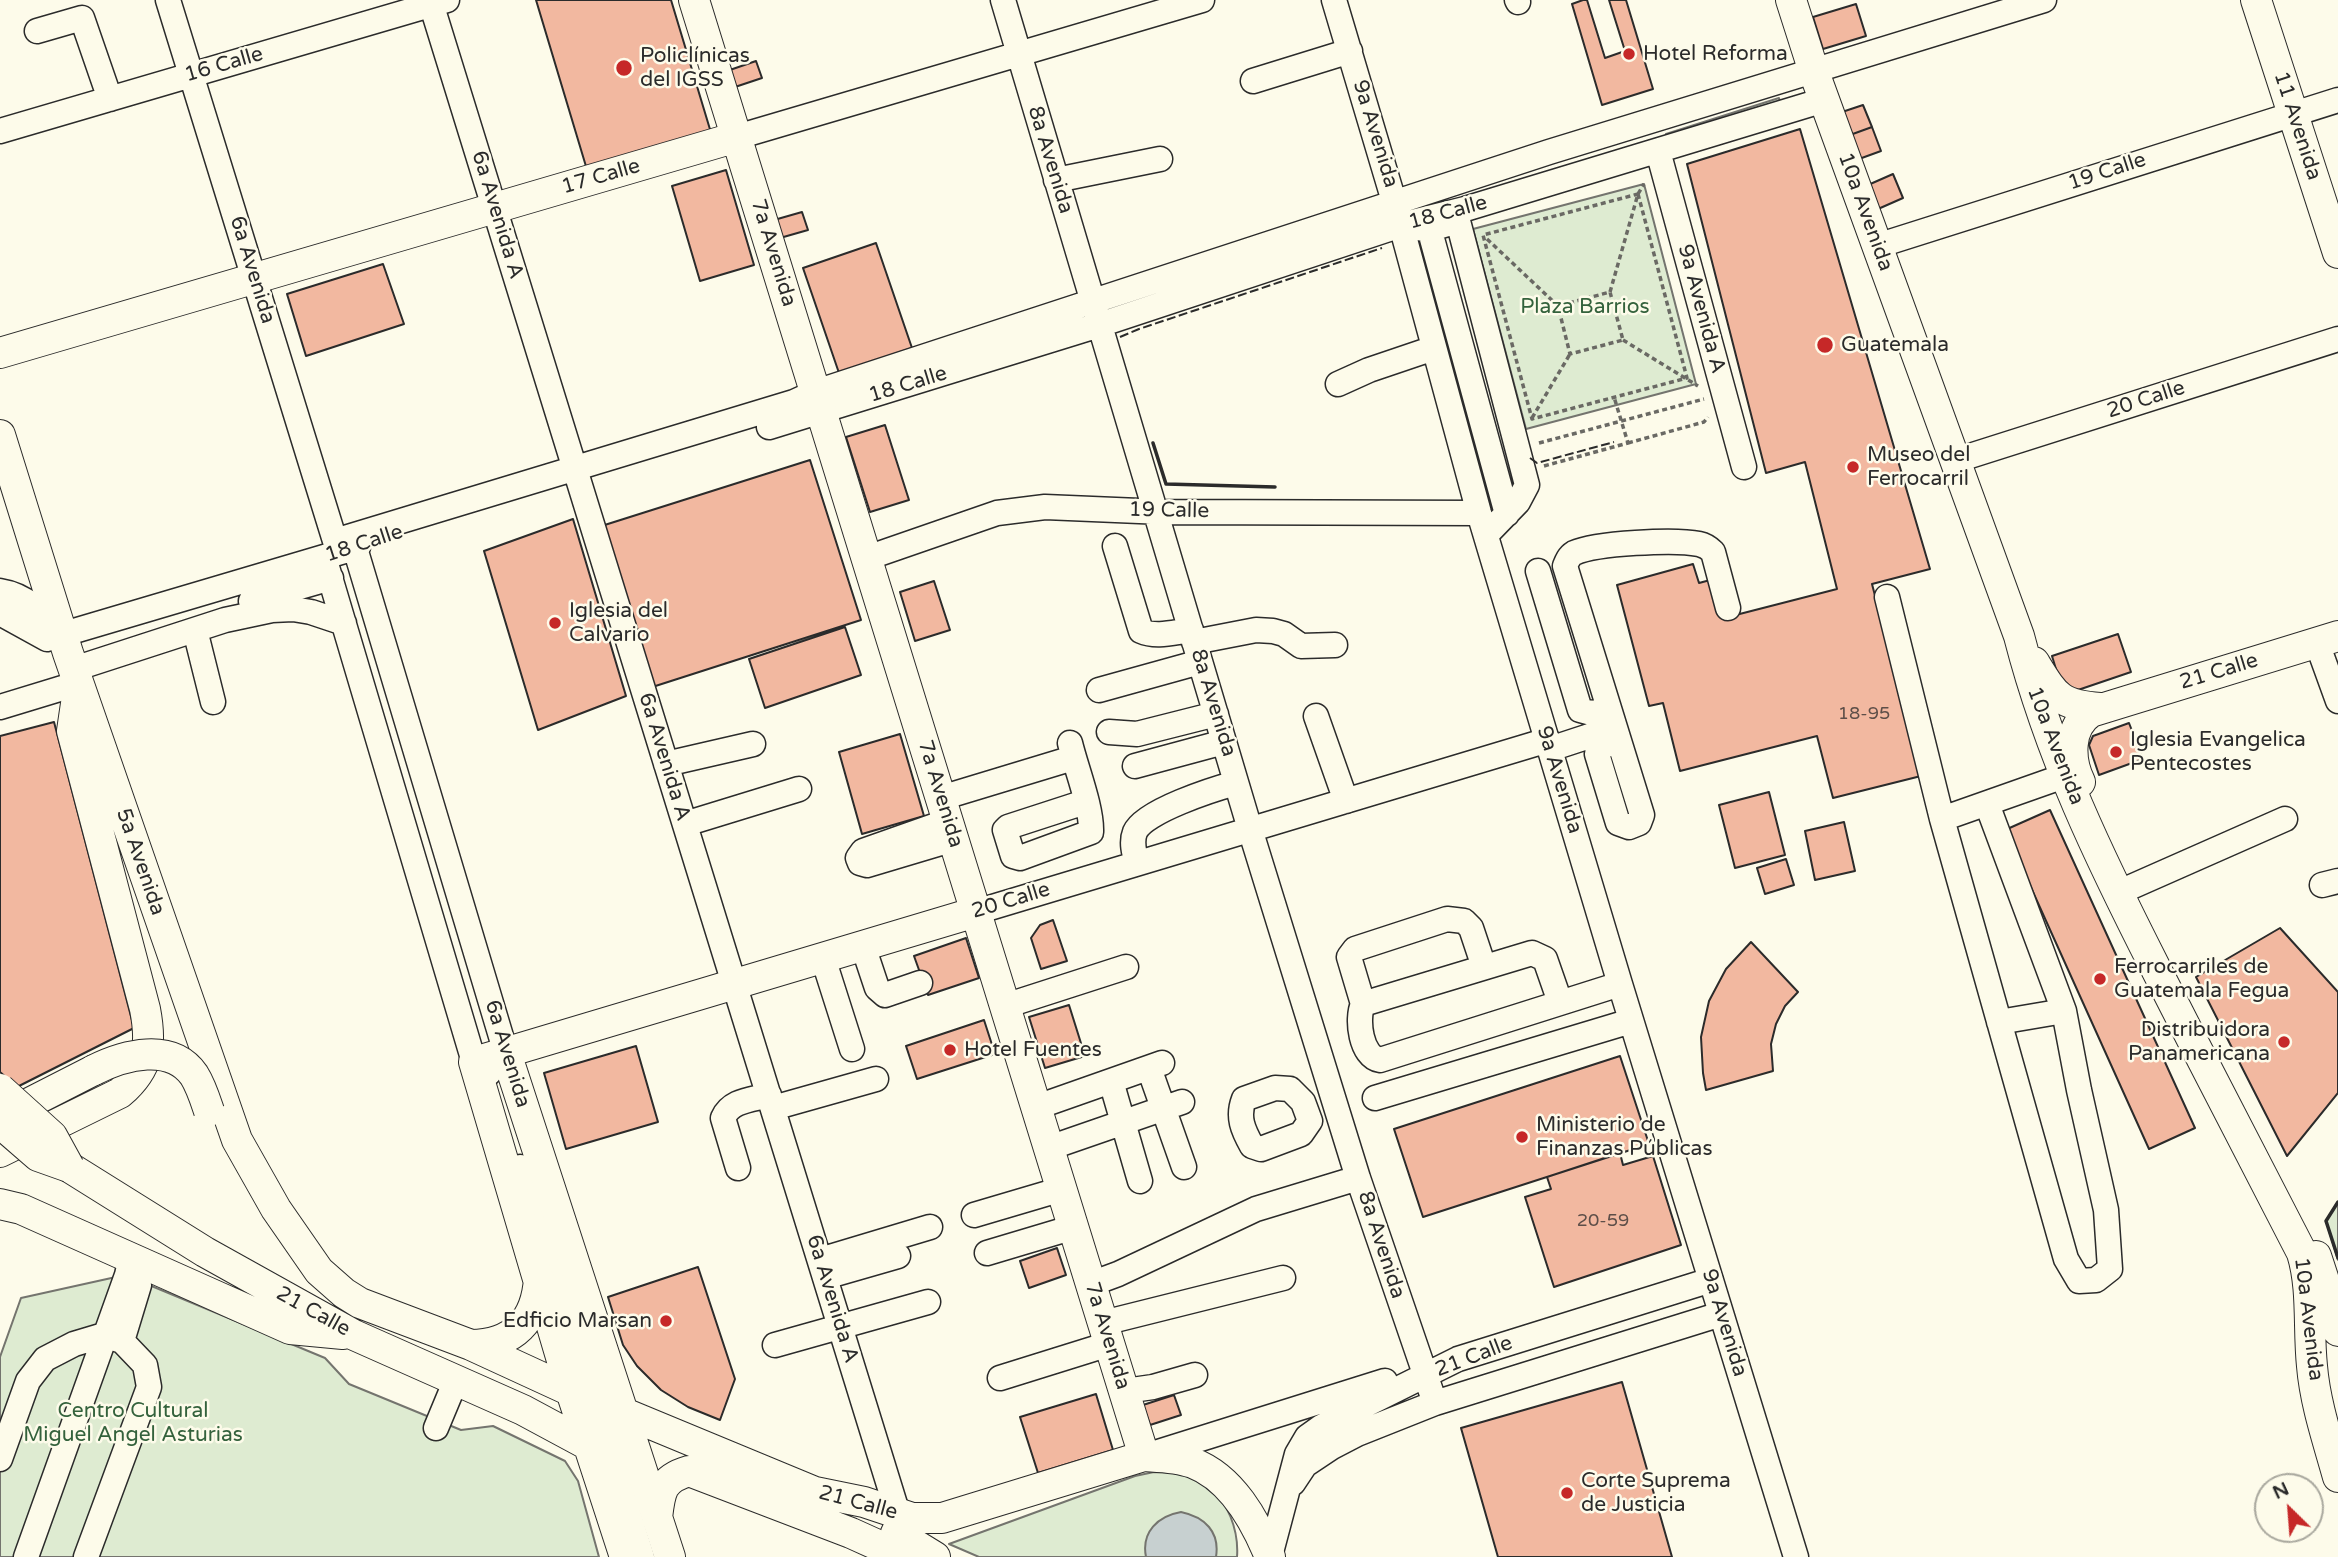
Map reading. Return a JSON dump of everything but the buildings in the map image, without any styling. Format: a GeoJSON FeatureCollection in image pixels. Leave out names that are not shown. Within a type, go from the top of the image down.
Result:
{"type":"FeatureCollection","features":[{"type":"Feature","properties":{"kind":"main road","name":"7a Avenida"},"geometry":{"type":"LineString","coordinates":[[694,0],[1144,1456]]}},
{"type":"Feature","properties":{"kind":"main road","name":"11 Avenida"},"geometry":{"type":"LineString","coordinates":[[2256,0],[2338,253]]}},
{"type":"Feature","properties":{"kind":"main road","name":"10a Avenida"},"geometry":{"type":"LineString","coordinates":[[1800,5],[1814,72],[2019,636],[2034,694],[2064,776],[2124,906],[2302,1253],[2310,1313],[2312,1367],[2338,1477]]}},
{"type":"Feature","properties":{"kind":"main road","name":"17 Calle"},"geometry":{"type":"LineString","coordinates":[[0,354],[737,137]]}},
{"type":"Feature","properties":{"kind":"main road","name":"5a Avenida"},"geometry":{"type":"LineString","coordinates":[[0,435],[71,660],[237,1140],[276,1209],[319,1271]]}},
{"type":"Feature","properties":{"kind":"main road"},"geometry":{"type":"LineString","coordinates":[[2019,636],[2050,687],[2062,699],[2079,707],[2100,708]]}},
{"type":"Feature","properties":{"kind":"main road","name":"21 Calle"},"geometry":{"type":"LineString","coordinates":[[2100,708],[2328,640]]}},
{"type":"Feature","properties":{"kind":"main road"},"geometry":{"type":"LineString","coordinates":[[0,1152],[120,1093],[134,1080],[146,1059],[148,1029],[145,1009],[72,731],[71,660]]}},
{"type":"Feature","properties":{"kind":"main road","name":"10a Avenida"},"geometry":{"type":"LineString","coordinates":[[2100,708],[2082,719],[2077,728],[2073,744],[2073,761],[2077,776],[2304,1225],[2324,1275],[2338,1331]]}},
{"type":"Feature","properties":{"kind":"main road","name":"20 Calle"},"geometry":{"type":"LineString","coordinates":[[474,1062],[976,912]]}},
{"type":"Feature","properties":{"kind":"main road","name":"6a Avenida"},"geometry":{"type":"LineString","coordinates":[[506,1053],[670,1557]]}},
{"type":"Feature","properties":{"kind":"main road"},"geometry":{"type":"LineString","coordinates":[[0,1118],[113,1061],[141,1054],[181,1062],[194,1076],[223,1155],[247,1200],[279,1243],[319,1271]]}},
{"type":"Feature","properties":{"kind":"main road","name":"6a Avenida"},"geometry":{"type":"LineString","coordinates":[[474,1062],[539,1279],[601,1452],[625,1557]]}},
{"type":"Feature","properties":{"kind":"main road"},"geometry":{"type":"LineString","coordinates":[[0,1089],[52,1136],[69,1167]]}},
{"type":"Feature","properties":{"kind":"main road","name":"21 Calle"},"geometry":{"type":"LineString","coordinates":[[0,1123],[38,1156],[69,1167],[205,1252],[354,1335],[523,1410],[642,1474]]}},
{"type":"Feature","properties":{"kind":"main road"},"geometry":{"type":"LineString","coordinates":[[0,1204],[21,1209],[290,1329],[354,1335]]}},
{"type":"Feature","properties":{"kind":"main road","name":"21 Calle"},"geometry":{"type":"LineString","coordinates":[[319,1271],[360,1303],[471,1345],[621,1412],[814,1492],[864,1502],[912,1518],[942,1518],[1144,1456]]}},
{"type":"Feature","properties":{"kind":"main road"},"geometry":{"type":"LineString","coordinates":[[471,1345],[487,1345],[501,1340],[525,1324],[538,1298],[539,1279]]}},
{"type":"Feature","properties":{"kind":"main road"},"geometry":{"type":"LineString","coordinates":[[1144,1456],[1175,1458],[1193,1463],[1214,1476],[1234,1493],[1254,1526],[1263,1557]]}},
{"type":"Feature","properties":{"kind":"main road","name":"21 Calle"},"geometry":{"type":"LineString","coordinates":[[657,1518],[663,1487],[675,1475],[689,1471],[909,1557]]}},
{"type":"Feature","properties":{"kind":"main road"},"geometry":{"type":"LineString","coordinates":[[814,1492],[887,1527],[935,1557]]}},
{"type":"Feature","properties":{"kind":"street","name":"6a Avenida"},"geometry":{"type":"LineString","coordinates":[[168,0],[336,556],[506,1053]]}},
{"type":"Feature","properties":{"kind":"street","name":"8a Avenida"},"geometry":{"type":"LineString","coordinates":[[1003,0],[1250,830],[1358,1178],[1435,1402]]}},
{"type":"Feature","properties":{"kind":"street","name":"17 Calle"},"geometry":{"type":"LineString","coordinates":[[737,137],[1202,0]]}},
{"type":"Feature","properties":{"kind":"street","name":"9a Avenida"},"geometry":{"type":"LineString","coordinates":[[1334,0],[1398,214],[1482,524],[1796,1557]]}},
{"type":"Feature","properties":{"kind":"street","name":"18 Calle"},"geometry":{"type":"LineString","coordinates":[[819,402],[1099,325],[1398,214],[1549,152],[2044,0]]}},
{"type":"Feature","properties":{"kind":"street","name":"16 Calle"},"geometry":{"type":"LineString","coordinates":[[0,131],[436,2]]}},
{"type":"Feature","properties":{"kind":"street","name":"6a Avenida A"},"geometry":{"type":"LineString","coordinates":[[436,2],[495,208],[898,1514]]}},
{"type":"Feature","properties":{"kind":"street"},"geometry":{"type":"LineString","coordinates":[[37,31],[92,15],[110,99]]}},
{"type":"Feature","properties":{"kind":"street"},"geometry":{"type":"LineString","coordinates":[[1253,81],[1350,51]]}},
{"type":"Feature","properties":{"kind":"street","name":"18 Calle"},"geometry":{"type":"LineString","coordinates":[[71,660],[336,556],[421,526],[577,474],[650,462],[1092,301],[1398,214],[1465,209],[1824,100]]}},
{"type":"Feature","properties":{"kind":"street","name":"19 Calle"},"geometry":{"type":"LineString","coordinates":[[1877,246],[2338,100]]}},
{"type":"Feature","properties":{"kind":"street","name":"9a Avenida A"},"geometry":{"type":"LineString","coordinates":[[1658,150],[1744,467]]}},
{"type":"Feature","properties":{"kind":"street"},"geometry":{"type":"LineString","coordinates":[[1056,180],[1160,159]]}},
{"type":"Feature","properties":{"kind":"street"},"geometry":{"type":"LineString","coordinates":[[1398,214],[1429,230],[1507,514],[1482,524]]}},
{"type":"Feature","properties":{"kind":"street","name":"20 Calle"},"geometry":{"type":"LineString","coordinates":[[1954,461],[2338,339]]}},
{"type":"Feature","properties":{"kind":"street"},"geometry":{"type":"LineString","coordinates":[[1338,384],[1369,370],[1434,348]]}},
{"type":"Feature","properties":{"kind":"street","name":"19 Calle"},"geometry":{"type":"LineString","coordinates":[[867,558],[998,513],[1045,507],[1482,524]]}},
{"type":"Feature","properties":{"kind":"street"},"geometry":{"type":"LineString","coordinates":[[1613,726],[1565,566],[1573,554],[1602,547],[1653,543],[1700,544],[1713,552],[1728,608]]}},
{"type":"Feature","properties":{"kind":"street"},"geometry":{"type":"LineString","coordinates":[[1115,546],[1141,631],[1195,644]]}},
{"type":"Feature","properties":{"kind":"street","name":"6a Avenida"},"geometry":{"type":"LineString","coordinates":[[336,556],[344,623],[474,1062]]}},
{"type":"Feature","properties":{"kind":"street"},"geometry":{"type":"LineString","coordinates":[[1538,570],[1580,709],[1613,726]]}},
{"type":"Feature","properties":{"kind":"street"},"geometry":{"type":"LineString","coordinates":[[0,591],[13,593],[39,609],[71,660]]}},
{"type":"Feature","properties":{"kind":"street"},"geometry":{"type":"LineString","coordinates":[[1887,597],[1942,819],[2066,1259],[2078,1281],[2096,1280],[2110,1269],[2106,1210],[2064,1011],[1987,804]]}},
{"type":"Feature","properties":{"kind":"street"},"geometry":{"type":"LineString","coordinates":[[0,707],[71,660],[236,618],[283,609],[311,612],[344,623]]}},
{"type":"Feature","properties":{"kind":"street"},"geometry":{"type":"LineString","coordinates":[[0,613],[47,639],[71,660]]}},
{"type":"Feature","properties":{"kind":"street"},"geometry":{"type":"LineString","coordinates":[[195,630],[213,702]]}},
{"type":"Feature","properties":{"kind":"street"},"geometry":{"type":"LineString","coordinates":[[1099,690],[1195,644],[1256,630],[1284,634],[1301,646],[1335,645]]}},
{"type":"Feature","properties":{"kind":"street"},"geometry":{"type":"LineString","coordinates":[[2328,640],[2338,701]]}},
{"type":"Feature","properties":{"kind":"street"},"geometry":{"type":"LineString","coordinates":[[1109,732],[1137,734],[1216,714]]}},
{"type":"Feature","properties":{"kind":"street"},"geometry":{"type":"LineString","coordinates":[[1316,716],[1346,801]]}},
{"type":"Feature","properties":{"kind":"street","name":"20 Calle"},"geometry":{"type":"LineString","coordinates":[[976,912],[1346,801],[1613,726]]}},
{"type":"Feature","properties":{"kind":"street"},"geometry":{"type":"LineString","coordinates":[[1135,766],[1224,742]]}},
{"type":"Feature","properties":{"kind":"street"},"geometry":{"type":"LineString","coordinates":[[666,764],[753,744]]}},
{"type":"Feature","properties":{"kind":"street"},"geometry":{"type":"LineString","coordinates":[[948,819],[1072,751],[1085,802]]}},
{"type":"Feature","properties":{"kind":"street"},"geometry":{"type":"LineString","coordinates":[[1942,819],[2064,776]]}},
{"type":"Feature","properties":{"kind":"street"},"geometry":{"type":"LineString","coordinates":[[1137,863],[1132,843],[1140,823],[1159,812],[1237,783]]}},
{"type":"Feature","properties":{"kind":"street"},"geometry":{"type":"LineString","coordinates":[[685,824],[799,789]]}},
{"type":"Feature","properties":{"kind":"street"},"geometry":{"type":"LineString","coordinates":[[2131,887],[2285,819]]}},
{"type":"Feature","properties":{"kind":"street"},"geometry":{"type":"LineString","coordinates":[[1484,967],[1471,928],[1464,921],[1447,919],[1355,949],[1349,957],[1363,1004],[1358,1023],[1368,1054],[1372,1059],[1380,1060],[1620,984]]}},
{"type":"Feature","properties":{"kind":"street"},"geometry":{"type":"LineString","coordinates":[[863,946],[877,988],[885,995],[919,983]]}},
{"type":"Feature","properties":{"kind":"street"},"geometry":{"type":"LineString","coordinates":[[1363,1004],[1532,953],[1545,959],[1560,1002]]}},
{"type":"Feature","properties":{"kind":"street"},"geometry":{"type":"LineString","coordinates":[[823,958],[852,1049]]}},
{"type":"Feature","properties":{"kind":"street"},"geometry":{"type":"LineString","coordinates":[[1005,1006],[1126,967]]}},
{"type":"Feature","properties":{"kind":"street"},"geometry":{"type":"LineString","coordinates":[[1999,1022],[2064,1011]]}},
{"type":"Feature","properties":{"kind":"street"},"geometry":{"type":"LineString","coordinates":[[1375,1098],[1631,1021]]}},
{"type":"Feature","properties":{"kind":"street"},"geometry":{"type":"LineString","coordinates":[[474,1062],[491,1075],[582,1395]]}},
{"type":"Feature","properties":{"kind":"street"},"geometry":{"type":"LineString","coordinates":[[1037,1107],[1155,1065],[1173,1105],[1184,1167]]}},
{"type":"Feature","properties":{"kind":"street"},"geometry":{"type":"LineString","coordinates":[[738,1168],[723,1118],[728,1108],[733,1105],[771,1102],[876,1079]]}},
{"type":"Feature","properties":{"kind":"street"},"geometry":{"type":"LineString","coordinates":[[1111,1081],[1140,1181]]}},
{"type":"Feature","properties":{"kind":"street"},"geometry":{"type":"LineString","coordinates":[[1303,1102],[1333,1095]]}},
{"type":"Feature","properties":{"kind":"street"},"geometry":{"type":"LineString","coordinates":[[1049,1148],[1173,1105]]}},
{"type":"Feature","properties":{"kind":"street"},"geometry":{"type":"LineString","coordinates":[[1091,1284],[1256,1209],[1358,1178]]}},
{"type":"Feature","properties":{"kind":"street"},"geometry":{"type":"LineString","coordinates":[[974,1215],[1062,1189]]}},
{"type":"Feature","properties":{"kind":"street"},"geometry":{"type":"LineString","coordinates":[[822,1268],[930,1227]]}},
{"type":"Feature","properties":{"kind":"street"},"geometry":{"type":"LineString","coordinates":[[987,1253],[1074,1227]]}},
{"type":"Feature","properties":{"kind":"street"},"geometry":{"type":"LineString","coordinates":[[822,1268],[898,1256]]}},
{"type":"Feature","properties":{"kind":"street"},"geometry":{"type":"LineString","coordinates":[[26,1557],[113,1338],[127,1275],[139,1261]]}},
{"type":"Feature","properties":{"kind":"street"},"geometry":{"type":"LineString","coordinates":[[1000,1378],[1106,1333],[1283,1278]]}},
{"type":"Feature","properties":{"kind":"street","name":"21 Calle"},"geometry":{"type":"LineString","coordinates":[[1144,1456],[1424,1372],[1711,1280]]}},
{"type":"Feature","properties":{"kind":"street"},"geometry":{"type":"LineString","coordinates":[[775,1345],[928,1301]]}},
{"type":"Feature","properties":{"kind":"street","name":"21 Calle"},"geometry":{"type":"LineString","coordinates":[[1285,1496],[1305,1465],[1357,1434],[1435,1402],[1721,1314]]}},
{"type":"Feature","properties":{"kind":"street"},"geometry":{"type":"LineString","coordinates":[[0,1459],[28,1381],[45,1360],[74,1344],[113,1338],[145,1365],[149,1387],[86,1557]]}},
{"type":"Feature","properties":{"kind":"street","name":"21 Calle"},"geometry":{"type":"LineString","coordinates":[[1263,1557],[1297,1454],[1307,1437],[1424,1372]]}},
{"type":"Feature","properties":{"kind":"street"},"geometry":{"type":"LineString","coordinates":[[1125,1391],[1195,1376]]}},
{"type":"Feature","properties":{"kind":"street"},"geometry":{"type":"LineString","coordinates":[[436,1428],[456,1380]]}},
{"type":"Feature","properties":{"kind":"street"},"geometry":{"type":"LineString","coordinates":[[601,1452],[642,1557]]}},
{"type":"Feature","properties":{"kind":"path"},"geometry":{"type":"LineString","coordinates":[[1640,179],[1646,179],[1650,185]]}},
{"type":"Feature","properties":{"kind":"path"},"geometry":{"type":"LineString","coordinates":[[1483,235],[1638,194]]}},
{"type":"Feature","properties":{"kind":"path"},"geometry":{"type":"LineString","coordinates":[[1638,194],[1610,292],[1623,340],[1687,378]]}},
{"type":"Feature","properties":{"kind":"path"},"geometry":{"type":"LineString","coordinates":[[1638,194],[1687,378]]}},
{"type":"Feature","properties":{"kind":"path"},"geometry":{"type":"LineString","coordinates":[[1483,235],[1558,306],[1570,354],[1532,419]]}},
{"type":"Feature","properties":{"kind":"path"},"geometry":{"type":"LineString","coordinates":[[1483,235],[1532,419]]}},
{"type":"Feature","properties":{"kind":"path"},"geometry":{"type":"LineString","coordinates":[[1558,306],[1610,292]]}},
{"type":"Feature","properties":{"kind":"path"},"geometry":{"type":"LineString","coordinates":[[1570,354],[1623,340]]}},
{"type":"Feature","properties":{"kind":"path"},"geometry":{"type":"LineString","coordinates":[[1532,419],[1687,378]]}},
{"type":"Feature","properties":{"kind":"path"},"geometry":{"type":"LineString","coordinates":[[1614,397],[1628,443]]}},
{"type":"Feature","properties":{"kind":"path"},"geometry":{"type":"LineString","coordinates":[[1530,446],[1708,398],[1711,408],[1704,422],[1537,468]]}},
{"type":"Feature","properties":{"kind":"green space"},"geometry":{"type":"Polygon","coordinates":[[[1779,98],[1780,102],[1668,138],[1666,134],[1779,98]]]}},
{"type":"Feature","properties":{"kind":"green space","name":"Plaza Barrios"},"geometry":{"type":"Polygon","coordinates":[[[1644,184],[1696,384],[1526,429],[1473,229],[1644,184]]]}},
{"type":"Feature","properties":{"kind":"green space"},"geometry":{"type":"Polygon","coordinates":[[[2338,1202],[2338,1260],[2326,1221],[2338,1202]]]}},
{"type":"Feature","properties":{"kind":"green space","name":"Centro Cultural Miguel Angel Asturias"},"geometry":{"type":"Polygon","coordinates":[[[125,1275],[325,1358],[349,1384],[461,1430],[493,1426],[565,1461],[578,1481],[599,1557],[0,1557],[0,1357],[21,1298],[125,1275]]]}},
{"type":"Feature","properties":{"kind":"green space"},"geometry":{"type":"Polygon","coordinates":[[[1154,1472],[1188,1475],[1214,1491],[1226,1507],[1234,1527],[1237,1557],[979,1557],[949,1544],[1135,1476],[1154,1472]]]}},
{"type":"Feature","properties":{"kind":"shaded area"},"geometry":{"type":"Polygon","coordinates":[[[1181,1512],[1190,1514],[1209,1527],[1216,1540],[1216,1557],[1146,1557],[1146,1540],[1153,1527],[1165,1517],[1181,1512]]]}},
{"type":"Feature","properties":{"kind":"fence"},"geometry":{"type":"LineString","coordinates":[[1120,337],[1382,248]]}},
{"type":"Feature","properties":{"kind":"fence"},"geometry":{"type":"LineString","coordinates":[[1530,458],[1537,463],[1614,442]]}},
{"type":"Feature","properties":{"kind":"wall"},"geometry":{"type":"LineString","coordinates":[[1153,443],[1166,484],[1275,487]]}},
{"type":"Feature","properties":{"kind":"wall"},"geometry":{"type":"LineString","coordinates":[[2338,1202],[2326,1221],[2338,1258]]}},
{"type":"Feature","properties":{"kind":"place","name":"Hotel Reforma"},"geometry":{"type":"Point","coordinates":[1629,54]}},
{"type":"Feature","properties":{"kind":"place","name":"Policlínicas del IGSS"},"geometry":{"type":"Point","coordinates":[624,68]}},
{"type":"Feature","properties":{"kind":"place","name":"Guatemala"},"geometry":{"type":"Point","coordinates":[1825,345]}},
{"type":"Feature","properties":{"kind":"place","name":"Museo del Ferrocarril"},"geometry":{"type":"Point","coordinates":[1853,467]}},
{"type":"Feature","properties":{"kind":"place","name":"Iglesia del Calvario"},"geometry":{"type":"Point","coordinates":[555,623]}},
{"type":"Feature","properties":{"kind":"place","name":"Iglesia Evangelica Pentecostes"},"geometry":{"type":"Point","coordinates":[2116,752]}},
{"type":"Feature","properties":{"kind":"place","name":"Ferrocarriles de Guatemala Fegua"},"geometry":{"type":"Point","coordinates":[2100,979]}},
{"type":"Feature","properties":{"kind":"place","name":"Distribuidora Panamericana"},"geometry":{"type":"Point","coordinates":[2284,1042]}},
{"type":"Feature","properties":{"kind":"place","name":"Hotel Fuentes"},"geometry":{"type":"Point","coordinates":[950,1050]}},
{"type":"Feature","properties":{"kind":"place","name":"Ministerio de Finanzas Públicas"},"geometry":{"type":"Point","coordinates":[1522,1137]}},
{"type":"Feature","properties":{"kind":"place","name":"Edficio Marsan"},"geometry":{"type":"Point","coordinates":[666,1321]}},
{"type":"Feature","properties":{"kind":"place","name":"Corte Suprema de Justicia"},"geometry":{"type":"Point","coordinates":[1567,1493]}}]}
